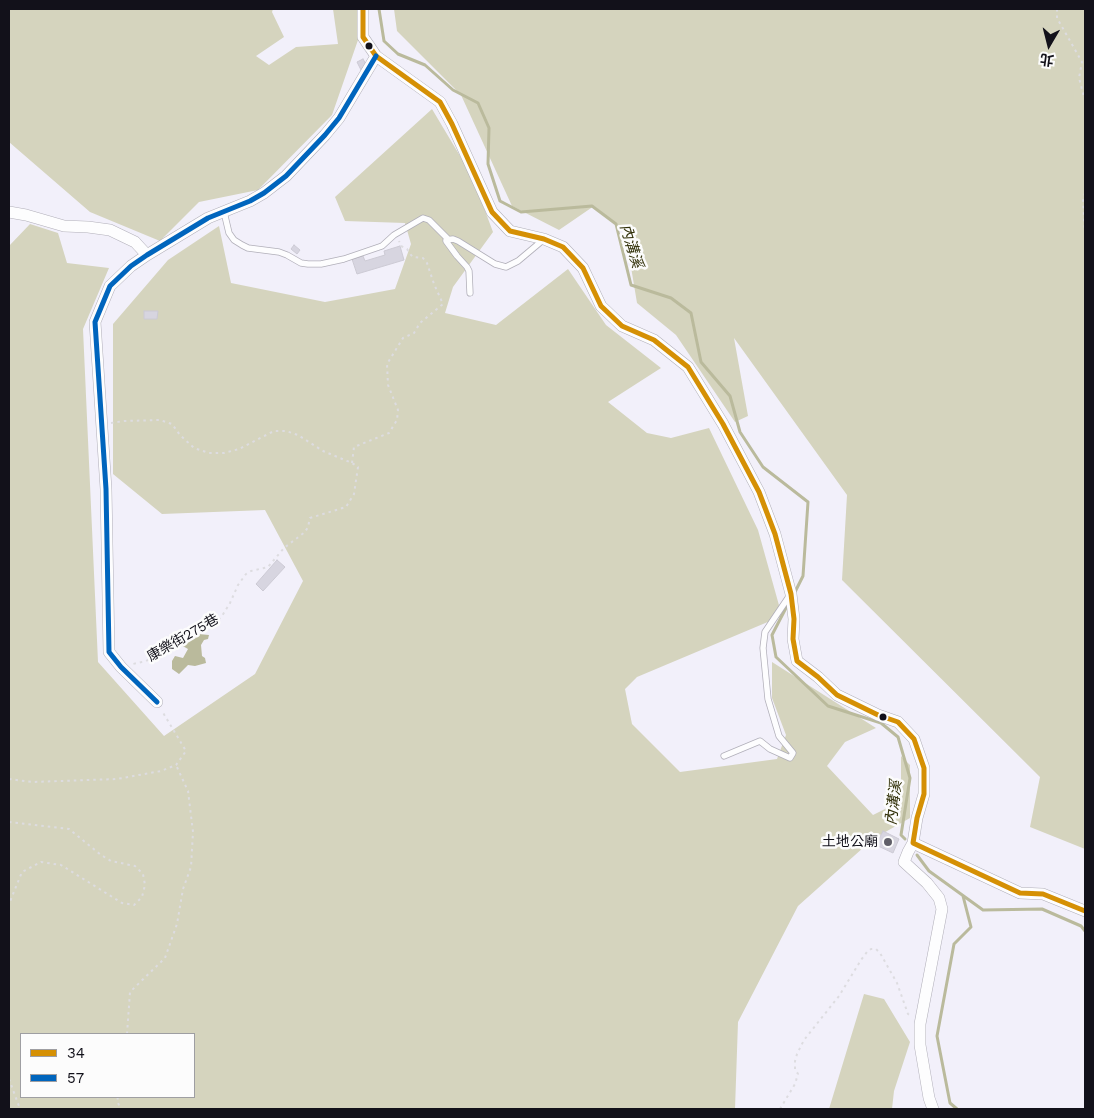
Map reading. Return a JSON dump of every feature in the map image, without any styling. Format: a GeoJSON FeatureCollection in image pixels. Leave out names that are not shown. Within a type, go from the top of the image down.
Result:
{"type":"FeatureCollection","features":[{"type":"Feature","properties":{"kind":"street"},"geometry":{"type":"LineString","coordinates":[[363,9],[363,37],[376,56],[440,102],[492,212],[510,231],[544,238],[563,247],[583,268],[601,306],[622,326],[654,340],[688,367],[724,424],[759,492],[775,534],[791,594],[794,619],[793,639],[797,661],[837,695],[878,715],[898,722],[914,739],[924,768],[924,794],[917,818],[913,843],[904,862],[927,883],[939,898],[942,909],[920,1024],[920,1045],[933,1109]]}},
{"type":"Feature","properties":{"kind":"street"},"geometry":{"type":"LineString","coordinates":[[157,702],[121,667],[109,652],[106,489],[95,322],[110,286],[131,266],[147,254],[208,218],[250,201],[264,193],[286,176],[339,118],[376,56]]}},
{"type":"Feature","properties":{"kind":"street"},"geometry":{"type":"LineString","coordinates":[[9,212],[64,226],[110,230],[135,242],[147,254]]}},
{"type":"Feature","properties":{"kind":"street"},"geometry":{"type":"LineString","coordinates":[[913,843],[1020,892],[1043,894],[1085,911]]}},
{"type":"Feature","properties":{"kind":"lane"},"geometry":{"type":"LineString","coordinates":[[224,212],[229,233],[234,240],[242,245],[248,248],[279,252],[308,264],[321,264],[344,259],[382,246],[394,236],[424,218],[429,220],[448,239],[453,239],[495,264],[506,267],[518,261],[544,238]]}},
{"type":"Feature","properties":{"kind":"lane"},"geometry":{"type":"LineString","coordinates":[[448,239],[446,241],[469,271],[470,293]]}},
{"type":"Feature","properties":{"kind":"lane"},"geometry":{"type":"LineString","coordinates":[[724,756],[760,741],[770,749],[790,758],[793,753],[779,736],[768,699],[763,648],[765,632],[791,594]]}},
{"type":"Feature","properties":{"kind":"path"},"geometry":{"type":"LineString","coordinates":[[1057,9],[1057,18],[1082,62],[1080,78],[1085,97]]}},
{"type":"Feature","properties":{"kind":"path"},"geometry":{"type":"LineString","coordinates":[[1085,193],[1083,201],[1085,233]]}},
{"type":"Feature","properties":{"kind":"path"},"geometry":{"type":"LineString","coordinates":[[102,425],[124,421],[160,420],[172,424],[180,435],[194,448],[209,453],[224,453],[239,449],[274,431],[286,431],[298,435],[323,451],[352,462],[354,447],[389,433],[397,420],[398,410],[388,385],[387,364],[403,338],[414,333],[420,323],[443,304],[427,263],[423,258],[411,255],[402,246],[400,241]]}},
{"type":"Feature","properties":{"kind":"path","name":"康樂街275巷"},"geometry":{"type":"LineString","coordinates":[[121,667],[146,661],[161,654],[187,633],[216,622],[222,616],[246,574],[268,566],[284,548],[305,532],[310,518],[346,507],[354,494],[358,467],[352,462]]}},
{"type":"Feature","properties":{"kind":"path"},"geometry":{"type":"LineString","coordinates":[[9,779],[32,782],[117,779],[161,771],[176,765],[186,751],[157,702]]}},
{"type":"Feature","properties":{"kind":"path"},"geometry":{"type":"LineString","coordinates":[[127,1033],[130,992],[165,958],[176,924],[183,889],[191,867],[193,832],[188,791],[176,765]]}},
{"type":"Feature","properties":{"kind":"path"},"geometry":{"type":"LineString","coordinates":[[9,822],[69,829],[110,861],[135,866],[143,874],[144,885],[142,897],[134,905],[122,903],[61,865],[41,862],[22,872],[9,904]]}},
{"type":"Feature","properties":{"kind":"path"},"geometry":{"type":"LineString","coordinates":[[780,1109],[795,1084],[798,1074],[795,1069],[795,1061],[804,1040],[840,996],[866,952],[876,949],[880,952],[897,983],[908,1014],[920,1024]]}},
{"type":"Feature","properties":{"kind":"path"},"geometry":{"type":"LineString","coordinates":[[9,1079],[20,1109]]}},
{"type":"Feature","properties":{"kind":"shaded area"},"geometry":{"type":"Polygon","coordinates":[[[9,9],[273,9],[272,12],[284,37],[256,56],[269,65],[296,47],[338,44],[333,9],[357,9],[358,40],[332,115],[258,190],[199,202],[160,241],[90,212],[9,142],[9,9]]]}},
{"type":"Feature","properties":{"kind":"shaded area"},"geometry":{"type":"Polygon","coordinates":[[[394,9],[1085,9],[1085,849],[1030,827],[1040,777],[842,580],[847,495],[734,338],[748,416],[735,422],[676,335],[637,303],[625,231],[594,206],[559,230],[512,206],[461,95],[397,31],[394,9]]]}},
{"type":"Feature","properties":{"kind":"shaded area"},"geometry":{"type":"Polygon","coordinates":[[[432,109],[472,176],[493,232],[453,287],[445,313],[496,325],[568,269],[606,325],[661,368],[608,402],[647,433],[671,438],[709,428],[758,530],[782,616],[637,677],[625,689],[632,724],[680,772],[777,759],[786,735],[772,698],[772,662],[876,728],[845,742],[827,766],[873,815],[901,801],[901,756],[910,765],[910,818],[873,839],[798,906],[738,1022],[735,1109],[9,1109],[9,246],[30,224],[58,233],[67,263],[109,268],[83,329],[98,662],[164,736],[255,674],[303,581],[265,510],[162,514],[113,474],[113,324],[168,260],[219,226],[231,283],[325,302],[395,289],[411,244],[405,223],[345,221],[335,197],[432,109]]]}},
{"type":"Feature","properties":{"kind":"shaded area"},"geometry":{"type":"Polygon","coordinates":[[[198,634],[209,635],[208,639],[204,640],[201,645],[202,656],[205,658],[206,663],[195,666],[188,665],[179,674],[172,669],[172,661],[175,656],[183,658],[188,649],[181,645],[189,638],[198,634]]]}},
{"type":"Feature","properties":{"kind":"shaded area"},"geometry":{"type":"Polygon","coordinates":[[[864,994],[884,999],[910,1042],[894,1091],[892,1109],[829,1109],[864,994]]]}},
{"type":"Feature","properties":{"kind":"building"},"geometry":{"type":"Polygon","coordinates":[[[363,59],[367,66],[361,70],[357,62],[363,59]]]}},
{"type":"Feature","properties":{"kind":"building"},"geometry":{"type":"Polygon","coordinates":[[[294,245],[300,250],[297,254],[291,249],[294,245]]]}},
{"type":"Feature","properties":{"kind":"building"},"geometry":{"type":"Polygon","coordinates":[[[400,246],[404,260],[357,274],[352,259],[363,256],[365,261],[385,255],[384,251],[400,246]]]}},
{"type":"Feature","properties":{"kind":"building"},"geometry":{"type":"Polygon","coordinates":[[[144,311],[158,311],[157,319],[144,319],[144,311]]]}},
{"type":"Feature","properties":{"kind":"building"},"geometry":{"type":"Polygon","coordinates":[[[277,560],[285,567],[263,591],[256,584],[277,560]]]}},
{"type":"Feature","properties":{"kind":"building","name":"土地公廟"},"geometry":{"type":"Polygon","coordinates":[[[883,831],[899,839],[893,853],[876,845],[883,831]]]}},
{"type":"Feature","properties":{"kind":"waterway","name":"內溝溪"},"geometry":{"type":"LineString","coordinates":[[379,9],[384,41],[398,54],[425,65],[453,90],[478,103],[489,128],[488,164],[500,201],[521,212],[592,206],[616,224],[631,285],[671,298],[691,313],[701,362],[730,396],[740,432],[763,467],[808,502],[803,576],[795,592]]}},
{"type":"Feature","properties":{"kind":"waterway","name":"內溝溪"},"geometry":{"type":"LineString","coordinates":[[788,604],[772,635],[776,657],[828,706],[881,723],[898,737],[910,778],[901,835],[905,839]]}},
{"type":"Feature","properties":{"kind":"waterway","name":"內溝溪"},"geometry":{"type":"LineString","coordinates":[[917,855],[929,871],[983,910],[1042,909],[1081,926],[1085,931]]}},
{"type":"Feature","properties":{"kind":"waterway"},"geometry":{"type":"LineString","coordinates":[[957,1109],[950,1103],[937,1036],[954,944],[971,927],[963,896]]}},
{"type":"Feature","properties":{"kind":"transit line","name":"34"},"geometry":{"type":"LineString","coordinates":[[363,9],[363,37],[376,56],[440,102],[492,212],[510,231],[544,239],[563,247],[583,268],[601,306],[622,326],[654,340],[688,367],[723,424],[759,492],[775,534],[791,594],[794,619],[793,639],[797,661],[837,695],[878,715],[898,722],[914,739],[924,768],[924,794],[917,818],[913,843],[1020,893],[1043,894],[1085,911]]}},
{"type":"Feature","properties":{"kind":"transit line","name":"57"},"geometry":{"type":"LineString","coordinates":[[157,702],[121,667],[109,652],[106,489],[95,322],[110,286],[131,266],[208,218],[250,201],[264,193],[286,176],[339,118],[376,56]]}},
{"type":"Feature","properties":{"kind":"place","name":"土地公廟"},"geometry":{"type":"Point","coordinates":[888,842]}}]}
